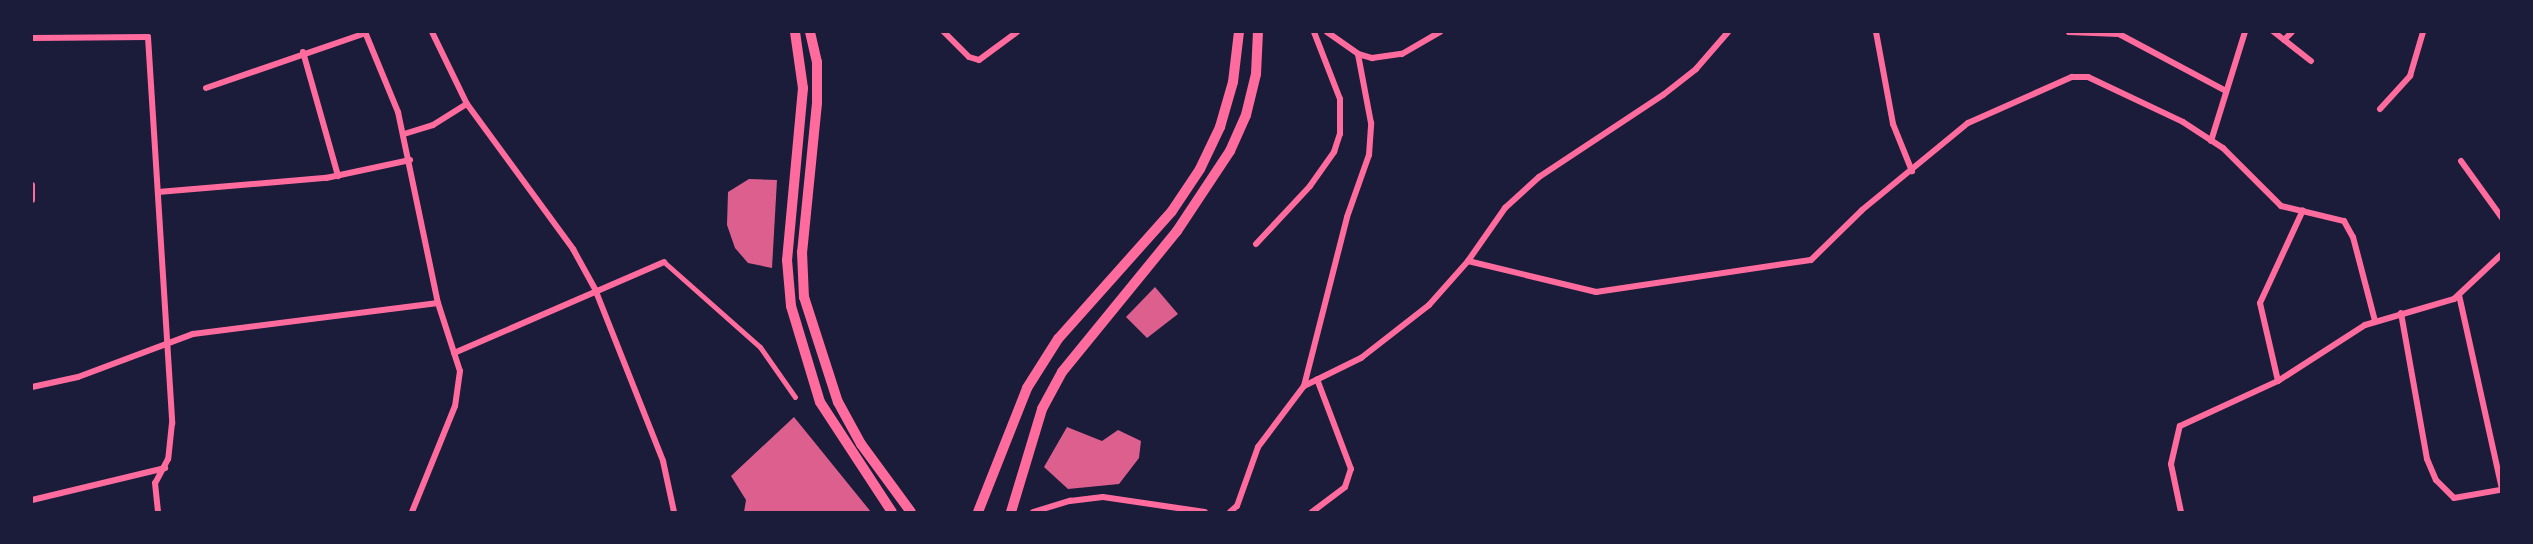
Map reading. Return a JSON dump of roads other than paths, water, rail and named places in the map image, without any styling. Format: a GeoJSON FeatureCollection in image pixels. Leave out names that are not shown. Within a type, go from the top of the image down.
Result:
{"type":"FeatureCollection","features":[{"type":"Feature","properties":{"kind":"main road"},"geometry":{"type":"LineString","coordinates":[[795,32],[803,88],[787,260],[791,306],[820,402],[892,513]]}},
{"type":"Feature","properties":{"kind":"main road"},"geometry":{"type":"LineString","coordinates":[[810,32],[817,62],[817,103],[802,252],[804,297],[838,402],[861,444],[911,513]]}},
{"type":"Feature","properties":{"kind":"main road"},"geometry":{"type":"LineString","coordinates":[[978,513],[1027,388],[1058,339],[1172,211],[1200,169],[1220,127],[1230,93],[1239,32]]}},
{"type":"Feature","properties":{"kind":"main road"},"geometry":{"type":"LineString","coordinates":[[1010,513],[1042,409],[1062,372],[1177,230],[1230,151],[1246,115],[1256,74],[1258,32]]}},
{"type":"Feature","properties":{"kind":"street"},"geometry":{"type":"LineString","coordinates":[[206,88],[365,32],[387,77],[410,160],[438,303],[460,371],[455,406],[412,513]]}},
{"type":"Feature","properties":{"kind":"street"},"geometry":{"type":"LineString","coordinates":[[432,32],[467,104],[572,249],[595,289],[663,461],[674,513]]}},
{"type":"Feature","properties":{"kind":"street"},"geometry":{"type":"LineString","coordinates":[[944,32],[969,58],[979,60],[1017,32]]}},
{"type":"Feature","properties":{"kind":"street"},"geometry":{"type":"LineString","coordinates":[[1256,244],[1310,186],[1334,152],[1340,134],[1340,99],[1314,32]]}},
{"type":"Feature","properties":{"kind":"street"},"geometry":{"type":"LineString","coordinates":[[1327,32],[1357,54],[1389,57],[1440,32]]}},
{"type":"Feature","properties":{"kind":"street"},"geometry":{"type":"LineString","coordinates":[[1304,386],[1380,345],[1429,304],[1468,261],[1505,208],[1539,177],[1663,95],[1696,69],[1728,32]]}},
{"type":"Feature","properties":{"kind":"street"},"geometry":{"type":"LineString","coordinates":[[1876,32],[1893,124],[1912,171]]}},
{"type":"Feature","properties":{"kind":"street"},"geometry":{"type":"LineString","coordinates":[[2068,32],[2119,34],[2226,91]]}},
{"type":"Feature","properties":{"kind":"street"},"geometry":{"type":"LineString","coordinates":[[2211,141],[2245,32]]}},
{"type":"Feature","properties":{"kind":"street"},"geometry":{"type":"LineString","coordinates":[[2273,32],[2311,61]]}},
{"type":"Feature","properties":{"kind":"street"},"geometry":{"type":"LineString","coordinates":[[2284,40],[2292,32]]}},
{"type":"Feature","properties":{"kind":"street"},"geometry":{"type":"LineString","coordinates":[[2380,108],[2410,76],[2423,32]]}},
{"type":"Feature","properties":{"kind":"street"},"geometry":{"type":"LineString","coordinates":[[32,38],[148,34],[172,423],[165,468],[155,483],[158,513]]}},
{"type":"Feature","properties":{"kind":"street"},"geometry":{"type":"LineString","coordinates":[[303,52],[338,176]]}},
{"type":"Feature","properties":{"kind":"street"},"geometry":{"type":"LineString","coordinates":[[1230,513],[1237,506],[1258,447],[1304,386],[1347,217],[1369,155],[1371,123],[1357,54]]}},
{"type":"Feature","properties":{"kind":"street"},"geometry":{"type":"LineString","coordinates":[[1468,261],[1596,292],[1802,262],[1825,251],[1862,210],[1968,122],[2072,77],[2097,79],[2211,141],[2281,206],[2338,216],[2350,229],[2375,321]]}},
{"type":"Feature","properties":{"kind":"street"},"geometry":{"type":"LineString","coordinates":[[404,134],[433,125],[467,104]]}},
{"type":"Feature","properties":{"kind":"street"},"geometry":{"type":"LineString","coordinates":[[158,192],[263,186],[338,176],[410,160]]}},
{"type":"Feature","properties":{"kind":"street"},"geometry":{"type":"LineString","coordinates":[[2461,162],[2501,218]]}},
{"type":"Feature","properties":{"kind":"street"},"geometry":{"type":"LineString","coordinates":[[32,186],[32,200]]}},
{"type":"Feature","properties":{"kind":"street"},"geometry":{"type":"LineString","coordinates":[[2278,381],[2260,303],[2303,210]]}},
{"type":"Feature","properties":{"kind":"street"},"geometry":{"type":"LineString","coordinates":[[2181,513],[2171,464],[2180,426],[2278,381],[2375,321],[2459,295],[2501,254]]}},
{"type":"Feature","properties":{"kind":"street"},"geometry":{"type":"LineString","coordinates":[[454,354],[595,289],[664,262],[760,347],[795,397]]}},
{"type":"Feature","properties":{"kind":"street"},"geometry":{"type":"LineString","coordinates":[[2401,313],[2427,459],[2436,481],[2454,498],[2500,489],[2459,295]]}},
{"type":"Feature","properties":{"kind":"street"},"geometry":{"type":"LineString","coordinates":[[32,387],[78,377],[168,341],[231,327],[438,303]]}},
{"type":"Feature","properties":{"kind":"street"},"geometry":{"type":"LineString","coordinates":[[1312,513],[1345,486],[1351,469],[1317,379]]}},
{"type":"Feature","properties":{"kind":"street"},"geometry":{"type":"LineString","coordinates":[[32,500],[165,468]]}},
{"type":"Feature","properties":{"kind":"street"},"geometry":{"type":"LineString","coordinates":[[1033,513],[1070,500],[1103,497],[1205,513]]}}]}
